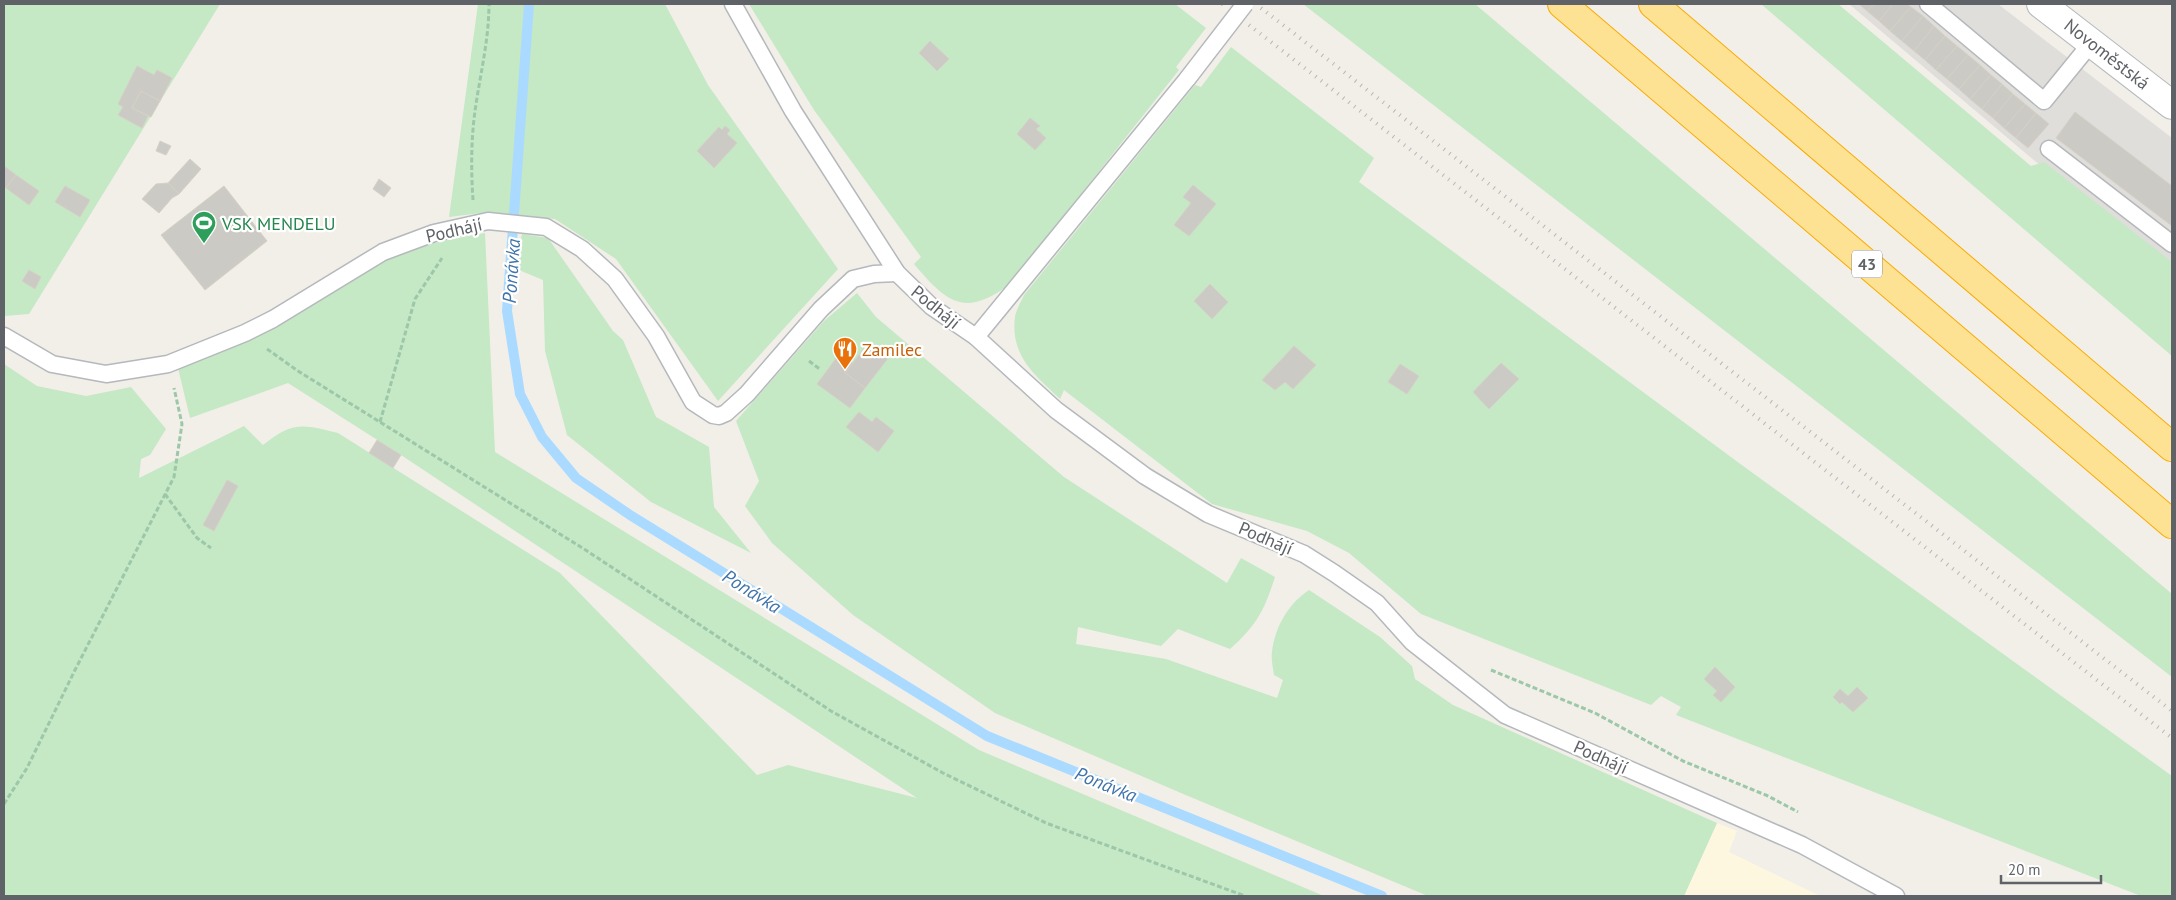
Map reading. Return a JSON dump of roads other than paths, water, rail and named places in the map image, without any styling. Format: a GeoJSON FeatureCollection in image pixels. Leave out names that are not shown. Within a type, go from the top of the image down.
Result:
{"type":"FeatureCollection","features":[{"type":"Feature","properties":{"kind":"highway","name":"43"},"geometry":{"type":"LineString","coordinates":[[1562,4],[2172,524]]}},
{"type":"Feature","properties":{"kind":"highway"},"geometry":{"type":"LineString","coordinates":[[1653,4],[2172,447]]}},
{"type":"Feature","properties":{"kind":"street","name":"Novoměstská"},"geometry":{"type":"LineString","coordinates":[[2041,4],[2172,105]]}},
{"type":"Feature","properties":{"kind":"lane"},"geometry":{"type":"LineString","coordinates":[[733,4],[793,111],[897,273]]}},
{"type":"Feature","properties":{"kind":"lane"},"geometry":{"type":"LineString","coordinates":[[976,337],[1188,78],[1245,4]]}},
{"type":"Feature","properties":{"kind":"lane"},"geometry":{"type":"LineString","coordinates":[[1928,4],[2044,101],[2092,42]]}},
{"type":"Feature","properties":{"kind":"lane"},"geometry":{"type":"LineString","coordinates":[[2049,149],[2172,244]]}},
{"type":"Feature","properties":{"kind":"lane","name":"Podhájí"},"geometry":{"type":"LineString","coordinates":[[4,336],[52,364],[106,374],[168,364],[273,319],[383,252],[434,233],[476,223],[546,227],[582,249],[615,279],[656,336],[693,402],[713,415],[719,416],[726,414],[748,394],[821,310],[853,279],[874,274],[897,273],[932,307],[976,337],[1056,410],[1144,476],[1208,514],[1304,554],[1378,603],[1412,642],[1505,715],[1802,845],[1896,896]]}},
{"type":"Feature","properties":{"kind":"waterway","name":"Ponávka"},"geometry":{"type":"LineString","coordinates":[[529,4],[507,311],[520,394],[542,437],[576,478],[630,515],[987,736],[1382,896]]}},
{"type":"Feature","properties":{"kind":"railway"},"geometry":{"type":"LineString","coordinates":[[1261,8],[2172,711]]}},
{"type":"Feature","properties":{"kind":"railway"},"geometry":{"type":"LineString","coordinates":[[1249,25],[2172,738]]}},
{"type":"Feature","properties":{"kind":"place","name":"VSK MENDELU"},"geometry":{"type":"Point","coordinates":[204,244]}},
{"type":"Feature","properties":{"kind":"place","name":"Zamilec"},"geometry":{"type":"Point","coordinates":[845,370]}}]}
